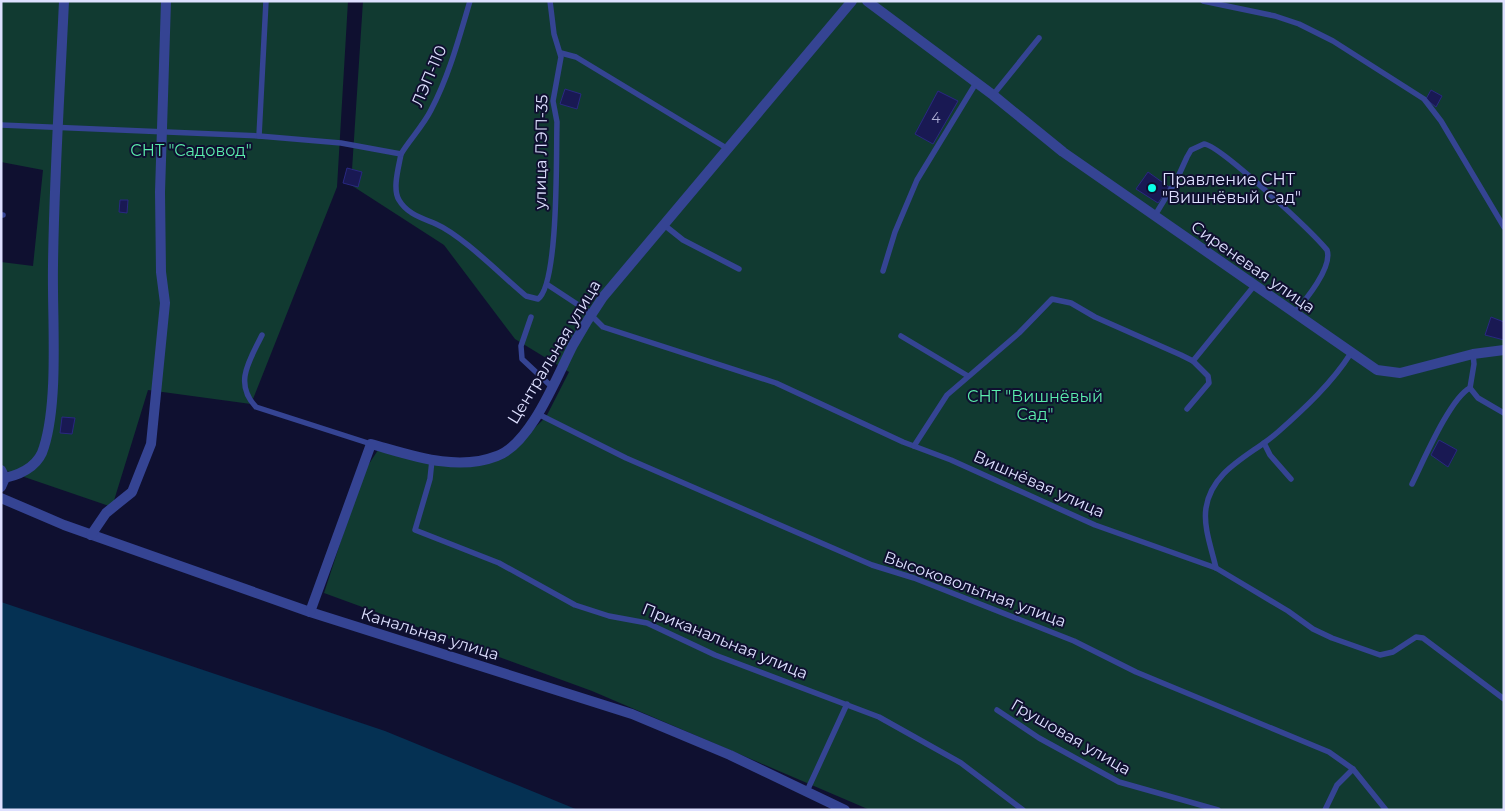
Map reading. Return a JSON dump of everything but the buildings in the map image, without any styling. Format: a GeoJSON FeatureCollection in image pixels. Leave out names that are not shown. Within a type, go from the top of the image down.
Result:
{"type":"FeatureCollection","features":[{"type":"Feature","properties":{"kind":"street"},"geometry":{"type":"LineString","coordinates":[[2,478],[21,473],[40,458],[50,414],[53,242],[64,1]]}},
{"type":"Feature","properties":{"kind":"street"},"geometry":{"type":"LineString","coordinates":[[91,535],[106,513],[132,492],[150,451],[165,303],[161,272],[160,201],[166,1]]}},
{"type":"Feature","properties":{"kind":"street","name":"Центральная улица"},"geometry":{"type":"LineString","coordinates":[[371,444],[432,460],[465,462],[498,456],[521,436],[538,414],[591,315],[625,268],[852,1]]}},
{"type":"Feature","properties":{"kind":"street","name":"Сиреневая улица"},"geometry":{"type":"LineString","coordinates":[[867,1],[993,95],[1063,152],[1377,370],[1393,374],[1473,354],[1504,350]]}},
{"type":"Feature","properties":{"kind":"street"},"geometry":{"type":"LineString","coordinates":[[310,612],[371,444]]}},
{"type":"Feature","properties":{"kind":"street","name":"Канальная улица"},"geometry":{"type":"LineString","coordinates":[[1,498],[91,535],[310,612],[632,714],[687,736],[845,810]]}},
{"type":"Feature","properties":{"kind":"lane"},"geometry":{"type":"LineString","coordinates":[[259,136],[266,1]]}},
{"type":"Feature","properties":{"kind":"lane","name":"ЛЭП-110"},"geometry":{"type":"LineString","coordinates":[[401,154],[431,112],[458,42],[470,1]]}},
{"type":"Feature","properties":{"kind":"lane","name":"улица ЛЭП-35"},"geometry":{"type":"LineString","coordinates":[[548,285],[553,244],[557,122],[553,102],[561,53],[554,34],[550,1]]}},
{"type":"Feature","properties":{"kind":"lane"},"geometry":{"type":"LineString","coordinates":[[1203,1],[1275,16],[1298,24],[1333,41],[1424,99],[1441,121],[1504,227]]}},
{"type":"Feature","properties":{"kind":"lane"},"geometry":{"type":"LineString","coordinates":[[993,95],[1039,38]]}},
{"type":"Feature","properties":{"kind":"lane"},"geometry":{"type":"LineString","coordinates":[[561,53],[576,57],[728,149]]}},
{"type":"Feature","properties":{"kind":"lane"},"geometry":{"type":"LineString","coordinates":[[883,271],[898,226],[917,180],[976,83]]}},
{"type":"Feature","properties":{"kind":"lane"},"geometry":{"type":"LineString","coordinates":[[1,125],[58,129],[259,136],[341,143],[401,154],[396,189],[397,198],[403,205],[416,216],[450,231],[526,296],[535,299],[541,297],[548,285]]}},
{"type":"Feature","properties":{"kind":"lane"},"geometry":{"type":"LineString","coordinates":[[1154,217],[1178,180],[1192,150],[1204,144],[1214,148],[1255,182],[1327,250],[1328,255],[1325,269],[1305,301],[1294,314]]}},
{"type":"Feature","properties":{"kind":"lane"},"geometry":{"type":"LineString","coordinates":[[663,224],[684,240],[739,269]]}},
{"type":"Feature","properties":{"kind":"lane","name":"Вишнёвая улица"},"geometry":{"type":"LineString","coordinates":[[548,285],[591,315],[598,324],[613,331],[776,383],[1095,525],[1216,568],[1288,611],[1313,629],[1373,654],[1388,654],[1413,639],[1423,638],[1504,699]]}},
{"type":"Feature","properties":{"kind":"lane"},"geometry":{"type":"LineString","coordinates":[[1193,361],[1254,286]]}},
{"type":"Feature","properties":{"kind":"lane"},"geometry":{"type":"LineString","coordinates":[[914,446],[941,402],[968,376],[1019,333],[1052,299],[1071,302],[1094,317],[1193,361],[1206,373],[1209,382],[1187,409]]}},
{"type":"Feature","properties":{"kind":"lane"},"geometry":{"type":"LineString","coordinates":[[531,317],[521,346],[522,359],[552,387]]}},
{"type":"Feature","properties":{"kind":"lane"},"geometry":{"type":"LineString","coordinates":[[262,335],[248,364],[245,375],[245,390],[248,398],[256,407],[371,444]]}},
{"type":"Feature","properties":{"kind":"lane"},"geometry":{"type":"LineString","coordinates":[[901,336],[968,376]]}},
{"type":"Feature","properties":{"kind":"lane"},"geometry":{"type":"LineString","coordinates":[[1216,568],[1205,516],[1209,497],[1225,472],[1246,454],[1264,443],[1316,396],[1351,353]]}},
{"type":"Feature","properties":{"kind":"lane"},"geometry":{"type":"LineString","coordinates":[[1473,354],[1474,364],[1470,388],[1478,398],[1504,413]]}},
{"type":"Feature","properties":{"kind":"lane"},"geometry":{"type":"LineString","coordinates":[[1412,484],[1437,432],[1462,393],[1470,388]]}},
{"type":"Feature","properties":{"kind":"lane","name":"Высоковольтная улица"},"geometry":{"type":"LineString","coordinates":[[538,414],[626,458],[872,565],[914,578],[1074,641],[1136,672],[1329,752],[1353,769],[1386,810]]}},
{"type":"Feature","properties":{"kind":"lane"},"geometry":{"type":"LineString","coordinates":[[1264,443],[1270,455],[1291,479]]}},
{"type":"Feature","properties":{"kind":"lane","name":"Приканальная улица"},"geometry":{"type":"LineString","coordinates":[[432,460],[430,479],[415,530],[499,563],[575,605],[609,616],[647,623],[715,654],[879,717],[940,750],[1023,810]]}},
{"type":"Feature","properties":{"kind":"lane"},"geometry":{"type":"LineString","coordinates":[[807,791],[847,704]]}},
{"type":"Feature","properties":{"kind":"lane","name":"Грушовая улица"},"geometry":{"type":"LineString","coordinates":[[997,710],[1039,738],[1119,782],[1218,810]]}},
{"type":"Feature","properties":{"kind":"lane"},"geometry":{"type":"LineString","coordinates":[[1325,810],[1337,785],[1353,769]]}},
{"type":"Feature","properties":{"kind":"green space","name":"СНТ \"Садовод\""},"geometry":{"type":"Polygon","coordinates":[[[1,1],[348,1],[337,187],[251,404],[148,390],[112,507],[1,469],[1,262],[33,266],[43,170],[1,162],[1,1]]]}},
{"type":"Feature","properties":{"kind":"green space","name":"СНТ \"Вишнёвый Сад\""},"geometry":{"type":"Polygon","coordinates":[[[363,1],[1504,1],[1504,810],[870,810],[592,691],[324,593],[363,473],[382,444],[456,462],[503,458],[546,417],[569,372],[515,339],[444,245],[351,185],[363,1]]]}},
{"type":"Feature","properties":{"kind":"water"},"geometry":{"type":"Polygon","coordinates":[[[1,602],[385,731],[578,810],[1,810],[1,602]]]}},
{"type":"Feature","properties":{"kind":"place","name":"Правление СНТ \"Вишнёвый Сад\""},"geometry":{"type":"Point","coordinates":[1152,188]}}]}
